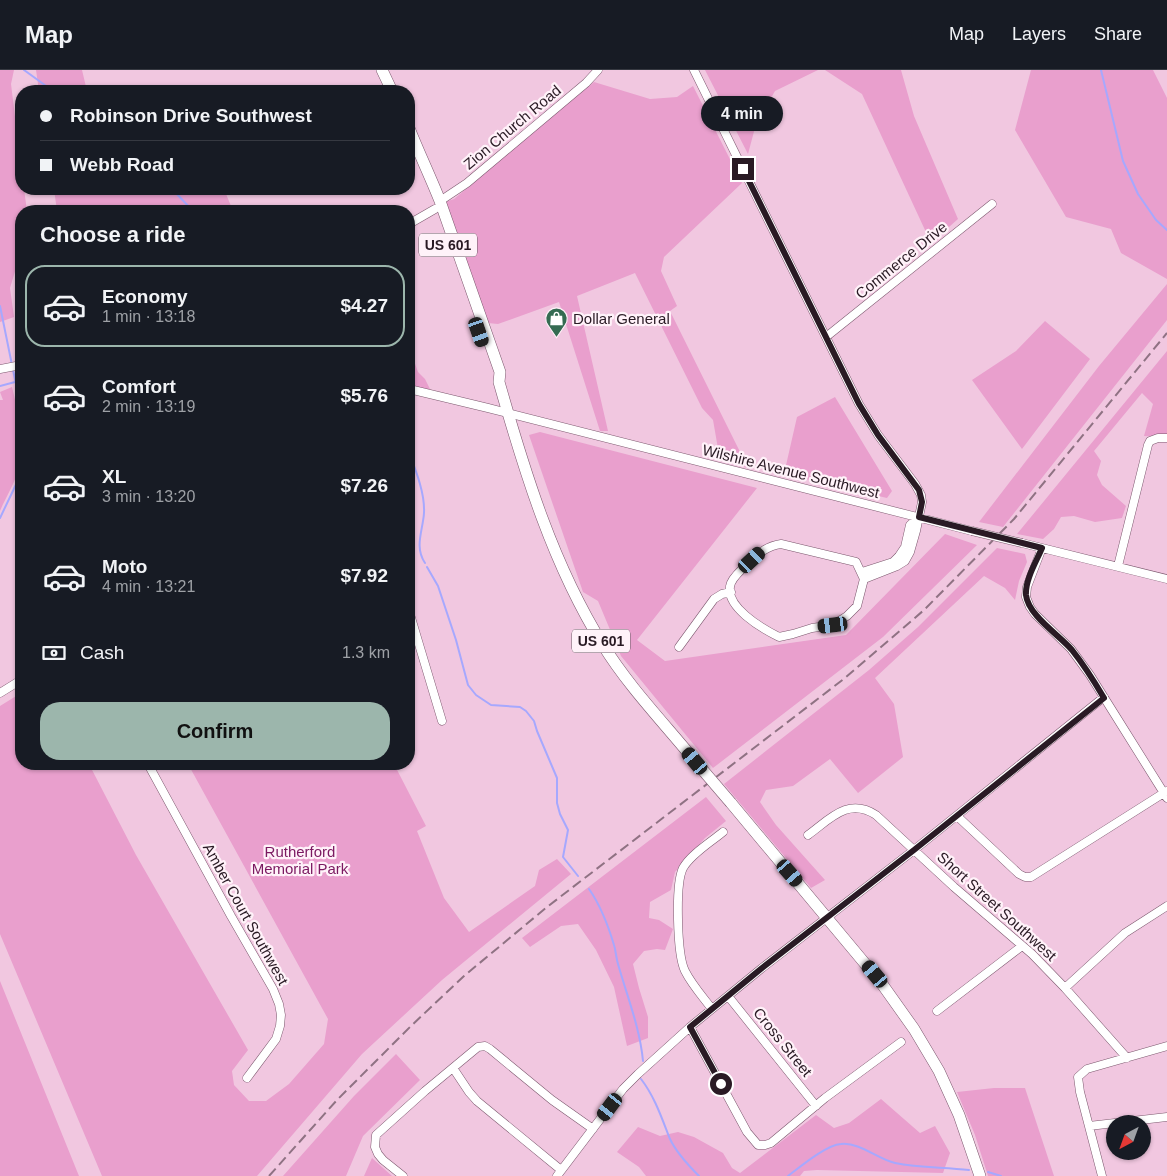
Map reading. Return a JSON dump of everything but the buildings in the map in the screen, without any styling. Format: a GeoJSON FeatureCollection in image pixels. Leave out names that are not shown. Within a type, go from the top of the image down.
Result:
{"type":"FeatureCollection","features":[{"type":"Feature","properties":{"kind":"highway"},"geometry":{"type":"LineString","coordinates":[[382,70],[389,85]]}},
{"type":"Feature","properties":{"kind":"highway","name":"US 601"},"geometry":{"type":"LineString","coordinates":[[415,144],[424,168],[430,176],[437,205],[493,376],[499,382],[555,552],[580,607],[604,647],[629,682],[828,917],[888,991],[928,1052],[959,1115],[980,1176]]}},
{"type":"Feature","properties":{"kind":"street","name":"Zion Church Road"},"geometry":{"type":"LineString","coordinates":[[415,220],[467,183],[503,154],[586,83],[598,70]]}},
{"type":"Feature","properties":{"kind":"street"},"geometry":{"type":"LineString","coordinates":[[694,70],[859,404],[878,435],[919,490],[922,502],[910,552],[905,561],[897,566],[863,576]]}},
{"type":"Feature","properties":{"kind":"street","name":"Commerce Drive"},"geometry":{"type":"LineString","coordinates":[[826,337],[992,204]]}},
{"type":"Feature","properties":{"kind":"street"},"geometry":{"type":"LineString","coordinates":[[0,369],[15,366]]}},
{"type":"Feature","properties":{"kind":"street","name":"Wilshire Avenue Southwest"},"geometry":{"type":"LineString","coordinates":[[415,390],[1167,579]]}},
{"type":"Feature","properties":{"kind":"street"},"geometry":{"type":"LineString","coordinates":[[1118,566],[1148,446],[1150,441],[1158,438],[1167,438]]}},
{"type":"Feature","properties":{"kind":"street"},"geometry":{"type":"LineString","coordinates":[[781,544],[856,562],[863,576],[857,606],[847,616],[833,625],[812,628],[779,637],[745,616],[735,604],[731,592],[731,584],[742,569],[770,545],[781,544]]}},
{"type":"Feature","properties":{"kind":"street"},"geometry":{"type":"LineString","coordinates":[[957,816],[1019,874],[1031,877],[1166,794],[1090,675],[1071,649],[1030,607],[1026,597],[1027,587],[1042,548]]}},
{"type":"Feature","properties":{"kind":"street"},"geometry":{"type":"LineString","coordinates":[[679,647],[714,599],[722,594],[731,592]]}},
{"type":"Feature","properties":{"kind":"street"},"geometry":{"type":"LineString","coordinates":[[415,631],[442,721]]}},
{"type":"Feature","properties":{"kind":"street"},"geometry":{"type":"LineString","coordinates":[[0,693],[15,684]]}},
{"type":"Feature","properties":{"kind":"street"},"geometry":{"type":"LineString","coordinates":[[453,1068],[477,1101],[559,1173],[623,1089],[690,1027],[1104,698]]}},
{"type":"Feature","properties":{"kind":"street","name":"Amber Court Southwest"},"geometry":{"type":"LineString","coordinates":[[151,770],[273,989],[279,1004],[280,1026],[276,1039],[247,1078]]}},
{"type":"Feature","properties":{"kind":"street","name":"Short Street Southwest"},"geometry":{"type":"LineString","coordinates":[[808,835],[847,809],[858,807],[876,815],[1022,946],[1065,988],[1127,1058]]}},
{"type":"Feature","properties":{"kind":"street"},"geometry":{"type":"LineString","coordinates":[[712,1009],[684,970],[679,935],[679,890],[680,876],[685,866],[723,832]]}},
{"type":"Feature","properties":{"kind":"street"},"geometry":{"type":"LineString","coordinates":[[1065,988],[1125,933],[1167,906]]}},
{"type":"Feature","properties":{"kind":"street"},"geometry":{"type":"LineString","coordinates":[[937,1011],[1022,946]]}},
{"type":"Feature","properties":{"kind":"street","name":"Cross Street"},"geometry":{"type":"LineString","coordinates":[[728,996],[816,1106]]}},
{"type":"Feature","properties":{"kind":"street"},"geometry":{"type":"LineString","coordinates":[[690,1027],[747,1132],[758,1145],[772,1143],[816,1106],[901,1042]]}},
{"type":"Feature","properties":{"kind":"street"},"geometry":{"type":"LineString","coordinates":[[404,1176],[378,1154],[374,1141],[376,1135],[472,1051],[485,1046],[504,1059],[552,1100],[593,1129]]}},
{"type":"Feature","properties":{"kind":"street"},"geometry":{"type":"LineString","coordinates":[[1102,1176],[1080,1092],[1078,1077],[1087,1069],[1167,1046]]}},
{"type":"Feature","properties":{"kind":"street"},"geometry":{"type":"LineString","coordinates":[[1089,1126],[1167,1117]]}},
{"type":"Feature","properties":{"kind":"green space"},"geometry":{"type":"Polygon","coordinates":[[[0,70],[14,70],[11,84],[15,116],[15,195],[25,195],[26,205],[15,205],[15,271],[10,288],[14,317],[0,322],[0,70]]]}},
{"type":"Feature","properties":{"kind":"green space"},"geometry":{"type":"Polygon","coordinates":[[[36,70],[82,70],[86,85],[38,85],[36,70]]]}},
{"type":"Feature","properties":{"kind":"green space"},"geometry":{"type":"Polygon","coordinates":[[[705,70],[818,70],[775,91],[756,124],[748,154],[705,70]]]}},
{"type":"Feature","properties":{"kind":"green space"},"geometry":{"type":"Polygon","coordinates":[[[825,70],[901,70],[914,116],[958,219],[931,243],[862,94],[825,70]]]}},
{"type":"Feature","properties":{"kind":"green space"},"geometry":{"type":"Polygon","coordinates":[[[1031,70],[1153,70],[1167,98],[1167,279],[1121,253],[1111,229],[1066,217],[1015,130],[1031,70]]]}},
{"type":"Feature","properties":{"kind":"green space"},"geometry":{"type":"Polygon","coordinates":[[[594,82],[650,99],[677,97],[693,86],[742,183],[664,257],[661,271],[677,306],[670,311],[748,468],[720,460],[713,420],[702,408],[635,273],[577,296],[608,431],[600,431],[559,302],[498,324],[488,323],[445,202],[454,199],[594,82]]]}},
{"type":"Feature","properties":{"kind":"green space"},"geometry":{"type":"Polygon","coordinates":[[[55,195],[226,195],[231,205],[56,205],[55,195]]]}},
{"type":"Feature","properties":{"kind":"green space"},"geometry":{"type":"Polygon","coordinates":[[[1167,284],[1167,320],[1003,527],[979,522],[1099,366],[1167,284]]]}},
{"type":"Feature","properties":{"kind":"green space"},"geometry":{"type":"Polygon","coordinates":[[[1045,321],[1090,359],[1022,449],[972,380],[1016,351],[1045,321]]]}},
{"type":"Feature","properties":{"kind":"green space"},"geometry":{"type":"Polygon","coordinates":[[[1167,351],[1167,437],[1144,436],[1153,404],[1142,393],[1094,451],[1101,461],[1097,475],[1102,485],[1126,506],[1122,518],[1095,522],[1074,516],[1061,517],[1054,529],[1043,539],[1017,534],[1167,351]]]}},
{"type":"Feature","properties":{"kind":"green space"},"geometry":{"type":"Polygon","coordinates":[[[415,364],[418,372],[425,379],[431,391],[415,387],[415,364]]]}},
{"type":"Feature","properties":{"kind":"green space"},"geometry":{"type":"Polygon","coordinates":[[[12,387],[15,400],[15,479],[0,511],[0,400],[3,400],[0,392],[12,387]]]}},
{"type":"Feature","properties":{"kind":"green space"},"geometry":{"type":"Polygon","coordinates":[[[835,397],[892,491],[887,498],[784,474],[797,417],[835,397]]]}},
{"type":"Feature","properties":{"kind":"green space"},"geometry":{"type":"Polygon","coordinates":[[[540,432],[757,488],[637,640],[665,661],[846,635],[945,534],[977,545],[883,637],[713,768],[621,656],[598,601],[583,592],[529,435],[540,432]]]}},
{"type":"Feature","properties":{"kind":"green space"},"geometry":{"type":"Polygon","coordinates":[[[997,548],[1025,554],[1027,562],[1019,581],[1015,600],[1005,588],[984,576],[875,678],[894,704],[903,757],[858,793],[830,759],[793,786],[766,790],[760,802],[776,825],[825,880],[811,888],[724,784],[869,670],[918,627],[997,548]]]}},
{"type":"Feature","properties":{"kind":"green space","name":"Rutherford Memorial Park"},"geometry":{"type":"Polygon","coordinates":[[[15,697],[15,770],[92,770],[136,855],[248,1050],[232,1071],[234,1085],[249,1101],[266,1101],[289,1084],[324,1044],[328,1019],[191,770],[397,770],[426,826],[417,831],[444,898],[469,932],[535,886],[539,870],[557,859],[571,874],[442,980],[362,1054],[257,1176],[102,1176],[0,934],[0,706],[15,697]]]}},
{"type":"Feature","properties":{"kind":"green space"},"geometry":{"type":"Polygon","coordinates":[[[706,797],[726,821],[705,838],[675,872],[671,890],[650,902],[649,918],[659,920],[673,929],[665,950],[644,951],[633,964],[648,1017],[648,1038],[627,1046],[614,987],[596,950],[578,924],[561,926],[530,947],[522,938],[706,797]]]}},
{"type":"Feature","properties":{"kind":"green space"},"geometry":{"type":"Polygon","coordinates":[[[0,981],[79,1176],[0,1176],[0,981]]]}},
{"type":"Feature","properties":{"kind":"green space"},"geometry":{"type":"Polygon","coordinates":[[[396,1054],[420,1080],[363,1136],[346,1176],[283,1176],[354,1096],[396,1054]]]}},
{"type":"Feature","properties":{"kind":"green space"},"geometry":{"type":"Polygon","coordinates":[[[994,1088],[1025,1088],[1054,1176],[988,1176],[975,1135],[957,1092],[994,1088]]]}},
{"type":"Feature","properties":{"kind":"green space"},"geometry":{"type":"Polygon","coordinates":[[[881,1099],[920,1133],[935,1126],[950,1153],[943,1173],[817,1170],[804,1171],[800,1176],[646,1176],[639,1167],[617,1152],[638,1127],[660,1136],[678,1132],[694,1137],[723,1153],[732,1168],[740,1173],[816,1115],[834,1128],[849,1123],[881,1099]]]}},
{"type":"Feature","properties":{"kind":"green space"},"geometry":{"type":"Polygon","coordinates":[[[372,1158],[392,1176],[364,1176],[372,1158]]]}},
{"type":"Feature","properties":{"kind":"waterway"},"geometry":{"type":"LineString","coordinates":[[24,70],[45,85]]}},
{"type":"Feature","properties":{"kind":"waterway"},"geometry":{"type":"LineString","coordinates":[[1101,70],[1123,161],[1138,194],[1156,220],[1167,230]]}},
{"type":"Feature","properties":{"kind":"waterway"},"geometry":{"type":"LineString","coordinates":[[178,195],[187,205]]}},
{"type":"Feature","properties":{"kind":"waterway"},"geometry":{"type":"LineString","coordinates":[[0,306],[12,365]]}},
{"type":"Feature","properties":{"kind":"waterway"},"geometry":{"type":"LineString","coordinates":[[13,370],[15,379]]}},
{"type":"Feature","properties":{"kind":"waterway"},"geometry":{"type":"LineString","coordinates":[[0,386],[15,382]]}},
{"type":"Feature","properties":{"kind":"waterway"},"geometry":{"type":"LineString","coordinates":[[415,469],[420,482],[424,505],[420,551],[425,563]]}},
{"type":"Feature","properties":{"kind":"waterway"},"geometry":{"type":"LineString","coordinates":[[0,518],[15,487]]}},
{"type":"Feature","properties":{"kind":"waterway"},"geometry":{"type":"LineString","coordinates":[[427,567],[438,586],[456,640],[468,685],[476,695],[491,705],[520,707],[534,721],[557,778],[557,803],[568,830],[563,857],[578,876]]}},
{"type":"Feature","properties":{"kind":"waterway"},"geometry":{"type":"LineString","coordinates":[[589,889],[601,909],[615,947],[617,962],[636,1024],[643,1061]]}},
{"type":"Feature","properties":{"kind":"waterway"},"geometry":{"type":"LineString","coordinates":[[641,1079],[654,1101],[670,1139],[683,1159],[699,1176]]}},
{"type":"Feature","properties":{"kind":"waterway"},"geometry":{"type":"LineString","coordinates":[[788,1176],[821,1152],[841,1144],[862,1148],[895,1163],[969,1170]]}},
{"type":"Feature","properties":{"kind":"waterway"},"geometry":{"type":"LineString","coordinates":[[988,1172],[1001,1176]]}},
{"type":"Feature","properties":{"kind":"railway"},"geometry":{"type":"LineString","coordinates":[[269,1176],[337,1100],[464,976],[547,907],[845,678],[924,610],[1014,519],[1167,333]]}},
{"type":"Feature","properties":{"kind":"place","name":"Dollar General"},"geometry":{"type":"Point","coordinates":[557,337]}},
{"type":"Feature","properties":{"kind":"route"},"geometry":{"type":"LineString","coordinates":[[721,1084],[690,1027],[1104,698],[1071,649],[1030,607],[1026,597],[1027,587],[1042,548],[919,517],[922,502],[919,490],[878,435],[859,404],[743,169]]}}]}
